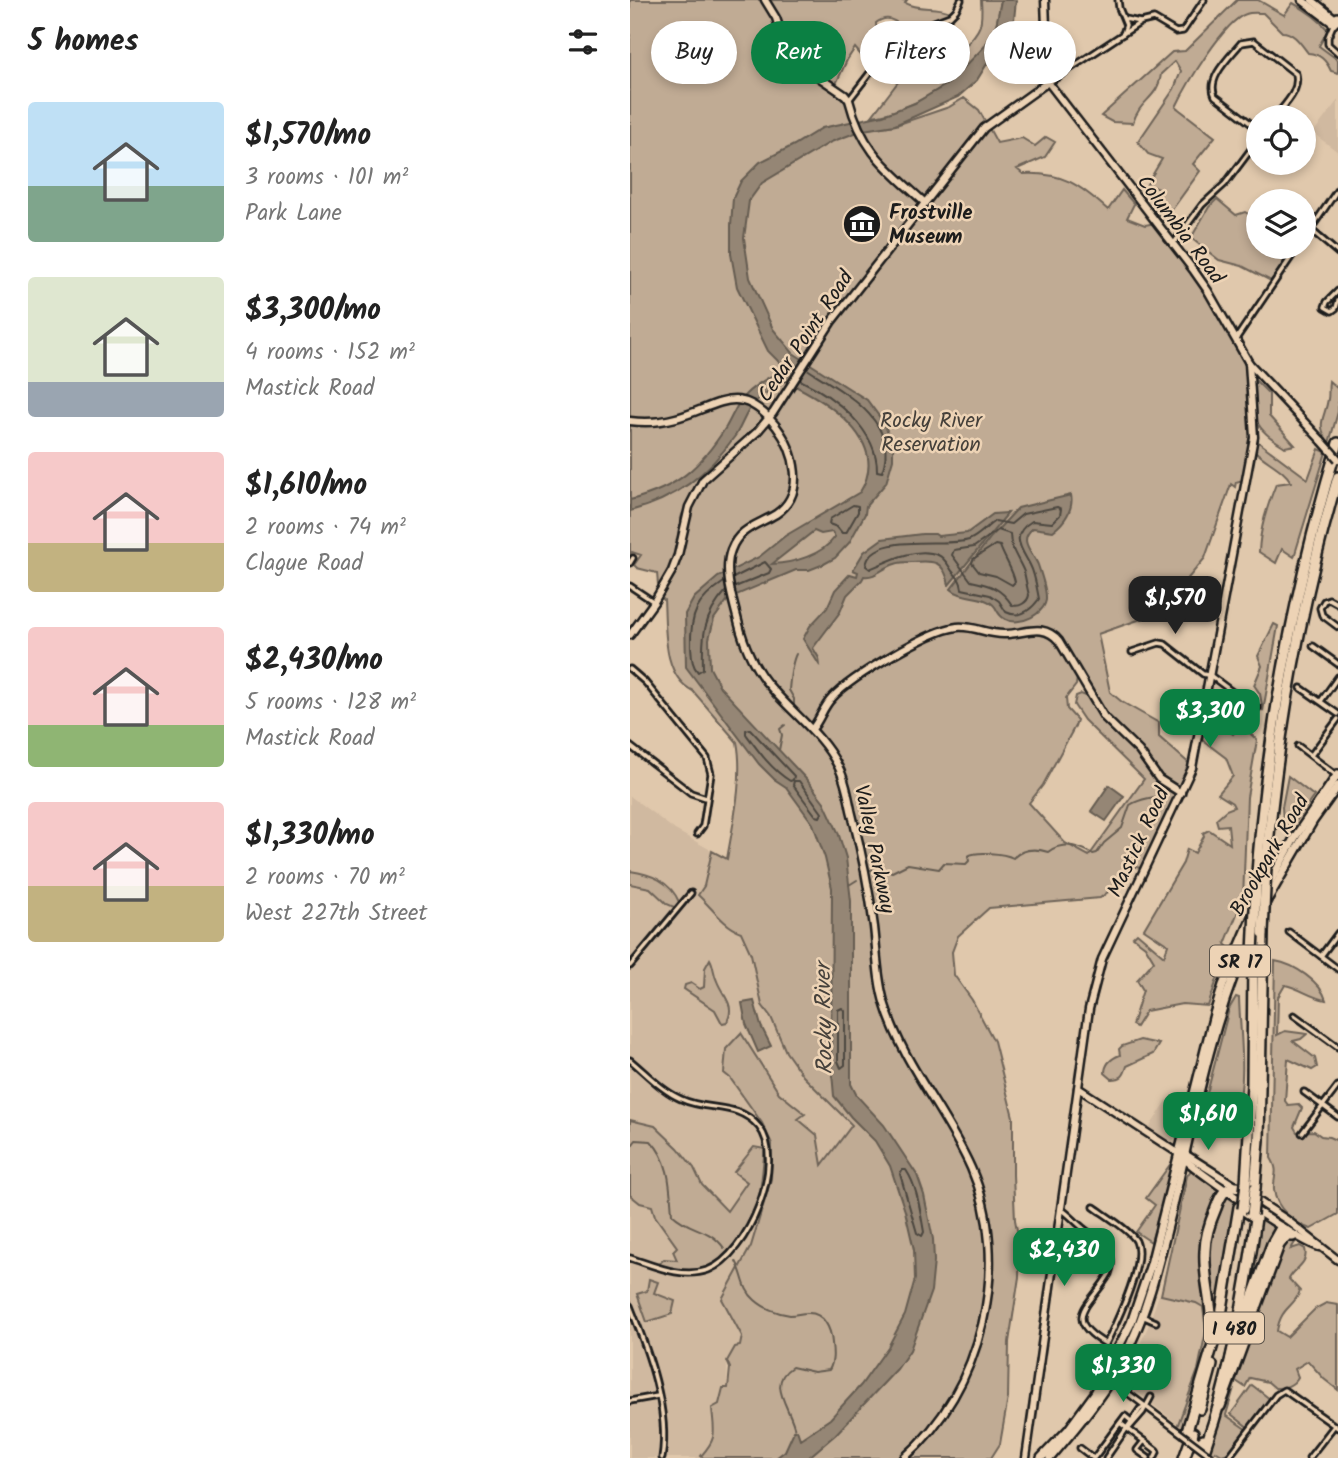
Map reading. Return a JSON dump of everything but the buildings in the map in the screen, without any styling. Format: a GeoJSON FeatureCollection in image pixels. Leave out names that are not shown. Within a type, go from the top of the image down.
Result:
{"type":"FeatureCollection","features":[{"type":"Feature","properties":{"kind":"highway","name":"I 480"},"geometry":{"type":"LineString","coordinates":[[1196,1458],[1204,1438],[1243,1283],[1248,1212],[1246,1186],[1252,1084],[1256,887],[1267,771],[1283,666],[1312,533],[1338,443]]}},
{"type":"Feature","properties":{"kind":"highway","name":"I 480"},"geometry":{"type":"LineString","coordinates":[[1246,1186],[1259,1140],[1263,933],[1274,782],[1296,644],[1323,527],[1338,477]]}},
{"type":"Feature","properties":{"kind":"highway"},"geometry":{"type":"LineString","coordinates":[[1216,1183],[1219,1190],[1218,1202]]}},
{"type":"Feature","properties":{"kind":"highway"},"geometry":{"type":"LineString","coordinates":[[1204,1395],[1213,1327],[1205,1250],[1208,1231],[1218,1202],[1226,1189],[1246,1186]]}},
{"type":"Feature","properties":{"kind":"highway"},"geometry":{"type":"LineString","coordinates":[[1220,1406],[1247,1279],[1256,1218],[1239,1207],[1220,1321],[1186,1434],[1205,1448],[1279,1245],[1286,1236],[1293,1236],[1284,1225]]}},
{"type":"Feature","properties":{"kind":"highway","name":"I 480"},"geometry":{"type":"LineString","coordinates":[[1184,1458],[1222,1331],[1248,1212]]}},
{"type":"Feature","properties":{"kind":"highway"},"geometry":{"type":"LineString","coordinates":[[1233,1350],[1272,1244],[1284,1225]]}},
{"type":"Feature","properties":{"kind":"highway"},"geometry":{"type":"LineString","coordinates":[[1204,1438],[1284,1225]]}},
{"type":"Feature","properties":{"kind":"main road","name":"Brookpark Road"},"geometry":{"type":"LineString","coordinates":[[1041,1458],[1074,1422],[1130,1345],[1157,1270],[1214,1014],[1242,938],[1281,859],[1338,775]]}},
{"type":"Feature","properties":{"kind":"main road","name":"Brookpark Road"},"geometry":{"type":"LineString","coordinates":[[1050,1458],[1087,1414],[1107,1378],[1141,1297],[1230,987],[1245,949],[1289,860],[1338,786]]}},
{"type":"Feature","properties":{"kind":"street"},"geometry":{"type":"LineString","coordinates":[[765,0],[776,18],[789,57],[849,100],[864,142],[924,202]]}},
{"type":"Feature","properties":{"kind":"street"},"geometry":{"type":"LineString","coordinates":[[849,100],[896,39],[950,16],[961,0]]}},
{"type":"Feature","properties":{"kind":"street"},"geometry":{"type":"LineString","coordinates":[[1045,0],[1046,21]]}},
{"type":"Feature","properties":{"kind":"street"},"geometry":{"type":"LineString","coordinates":[[1118,0],[1126,25],[1123,34]]}},
{"type":"Feature","properties":{"kind":"street"},"geometry":{"type":"LineString","coordinates":[[1076,67],[1141,22],[1154,19],[1176,32],[1183,31],[1204,0]]}},
{"type":"Feature","properties":{"kind":"street"},"geometry":{"type":"LineString","coordinates":[[1302,0],[1337,22]]}},
{"type":"Feature","properties":{"kind":"street"},"geometry":{"type":"LineString","coordinates":[[1312,0],[1337,22]]}},
{"type":"Feature","properties":{"kind":"street"},"geometry":{"type":"LineString","coordinates":[[1125,19],[1141,22]]}},
{"type":"Feature","properties":{"kind":"street"},"geometry":{"type":"LineString","coordinates":[[1337,22],[1328,37],[1328,44],[1338,53]]}},
{"type":"Feature","properties":{"kind":"street"},"geometry":{"type":"LineString","coordinates":[[1246,120],[1215,96],[1213,90],[1215,77],[1241,43],[1254,41],[1296,74],[1298,82],[1295,90],[1284,105]]}},
{"type":"Feature","properties":{"kind":"street","name":"Cedar Point Road"},"geometry":{"type":"LineString","coordinates":[[630,635],[654,602],[678,555],[689,507],[703,480],[769,419],[832,321],[984,128],[1045,84]]}},
{"type":"Feature","properties":{"kind":"street","name":"Columbia Road"},"geometry":{"type":"LineString","coordinates":[[1050,84],[1208,291],[1249,363],[1338,459]]}},
{"type":"Feature","properties":{"kind":"street"},"geometry":{"type":"LineString","coordinates":[[1172,244],[1202,205],[1225,184],[1246,156]]}},
{"type":"Feature","properties":{"kind":"street"},"geometry":{"type":"LineString","coordinates":[[1316,222],[1338,189]]}},
{"type":"Feature","properties":{"kind":"street"},"geometry":{"type":"LineString","coordinates":[[1316,233],[1338,253]]}},
{"type":"Feature","properties":{"kind":"street"},"geometry":{"type":"LineString","coordinates":[[1236,339],[1290,259]]}},
{"type":"Feature","properties":{"kind":"street"},"geometry":{"type":"LineString","coordinates":[[1338,291],[1325,307],[1332,311],[1338,301]]}},
{"type":"Feature","properties":{"kind":"street","name":"Mastick Road"},"geometry":{"type":"LineString","coordinates":[[1026,1458],[1089,1009],[1102,959],[1192,768],[1254,437],[1249,363]]}},
{"type":"Feature","properties":{"kind":"street","name":"Valley Parkway"},"geometry":{"type":"LineString","coordinates":[[630,421],[669,419],[715,402],[739,400],[753,405],[769,419],[791,452],[795,480],[792,493],[783,508],[744,531],[737,538],[730,554],[729,571],[745,643],[771,689],[812,729],[837,763],[845,784],[864,861],[879,975],[888,1013],[918,1074],[972,1171],[987,1222],[989,1269],[979,1342],[935,1426],[904,1458]]}},
{"type":"Feature","properties":{"kind":"street"},"geometry":{"type":"LineString","coordinates":[[630,563],[633,558]]}},
{"type":"Feature","properties":{"kind":"street"},"geometry":{"type":"LineString","coordinates":[[630,586],[654,602]]}},
{"type":"Feature","properties":{"kind":"street"},"geometry":{"type":"LineString","coordinates":[[1338,604],[1329,599],[1321,604],[1322,615],[1338,627]]}},
{"type":"Feature","properties":{"kind":"street"},"geometry":{"type":"LineString","coordinates":[[812,729],[839,691],[897,654],[941,631],[961,626],[1003,634],[1042,629],[1050,632],[1059,641],[1104,717],[1139,751],[1159,779],[1181,793]]}},
{"type":"Feature","properties":{"kind":"street"},"geometry":{"type":"LineString","coordinates":[[1132,652],[1159,643],[1165,644],[1203,674],[1211,676],[1258,708]]}},
{"type":"Feature","properties":{"kind":"street"},"geometry":{"type":"LineString","coordinates":[[1313,646],[1338,664]]}},
{"type":"Feature","properties":{"kind":"street"},"geometry":{"type":"LineString","coordinates":[[630,669],[645,681],[707,758],[711,774],[703,826],[697,834]]}},
{"type":"Feature","properties":{"kind":"street"},"geometry":{"type":"LineString","coordinates":[[1320,701],[1338,677]]}},
{"type":"Feature","properties":{"kind":"street"},"geometry":{"type":"LineString","coordinates":[[1301,688],[1338,717],[1311,755]]}},
{"type":"Feature","properties":{"kind":"street"},"geometry":{"type":"LineString","coordinates":[[630,746],[691,793],[706,798]]}},
{"type":"Feature","properties":{"kind":"street"},"geometry":{"type":"LineString","coordinates":[[1298,746],[1338,775]]}},
{"type":"Feature","properties":{"kind":"street"},"geometry":{"type":"LineString","coordinates":[[630,966],[691,892]]}},
{"type":"Feature","properties":{"kind":"street"},"geometry":{"type":"LineString","coordinates":[[1289,932],[1338,969]]}},
{"type":"Feature","properties":{"kind":"street"},"geometry":{"type":"LineString","coordinates":[[1321,956],[1338,933]]}},
{"type":"Feature","properties":{"kind":"street"},"geometry":{"type":"LineString","coordinates":[[1294,1015],[1338,1047]]}},
{"type":"Feature","properties":{"kind":"street"},"geometry":{"type":"LineString","coordinates":[[630,1060],[681,1099],[706,1106],[726,1107],[744,1114],[761,1129],[768,1157],[763,1190],[753,1223],[736,1249],[725,1259],[707,1270],[686,1273],[630,1258]]}},
{"type":"Feature","properties":{"kind":"street"},"geometry":{"type":"LineString","coordinates":[[1302,1133],[1338,1086]]}},
{"type":"Feature","properties":{"kind":"street"},"geometry":{"type":"LineString","coordinates":[[1078,1088],[1182,1156],[1216,1183],[1338,1260]]}},
{"type":"Feature","properties":{"kind":"street"},"geometry":{"type":"LineString","coordinates":[[1304,1092],[1338,1117]]}},
{"type":"Feature","properties":{"kind":"street"},"geometry":{"type":"LineString","coordinates":[[1182,1156],[1246,1186],[1284,1225],[1305,1234],[1319,1247]]}},
{"type":"Feature","properties":{"kind":"street"},"geometry":{"type":"LineString","coordinates":[[1061,1209],[1104,1244],[1110,1255],[1110,1274],[1085,1308],[1082,1319],[1087,1332],[1106,1344],[1125,1300],[1137,1262],[1138,1249],[1130,1234],[1094,1207]]}},
{"type":"Feature","properties":{"kind":"street"},"geometry":{"type":"LineString","coordinates":[[630,1306],[633,1321],[646,1347],[658,1396],[663,1429],[662,1458]]}},
{"type":"Feature","properties":{"kind":"street"},"geometry":{"type":"LineString","coordinates":[[1142,1316],[1156,1322]]}},
{"type":"Feature","properties":{"kind":"street"},"geometry":{"type":"LineString","coordinates":[[1107,1378],[1212,1457]]}},
{"type":"Feature","properties":{"kind":"street"},"geometry":{"type":"LineString","coordinates":[[1228,1458],[1276,1395],[1284,1390],[1336,1427],[1309,1458]]}},
{"type":"Feature","properties":{"kind":"street"},"geometry":{"type":"LineString","coordinates":[[630,1401],[658,1396]]}},
{"type":"Feature","properties":{"kind":"street"},"geometry":{"type":"LineString","coordinates":[[1127,1429],[1152,1397]]}},
{"type":"Feature","properties":{"kind":"street"},"geometry":{"type":"LineString","coordinates":[[1106,1458],[1145,1406]]}},
{"type":"Feature","properties":{"kind":"street"},"geometry":{"type":"LineString","coordinates":[[1080,1448],[1094,1458],[1125,1416],[1131,1421]]}},
{"type":"Feature","properties":{"kind":"street"},"geometry":{"type":"LineString","coordinates":[[1120,1423],[1156,1450],[1154,1458]]}},
{"type":"Feature","properties":{"kind":"street"},"geometry":{"type":"LineString","coordinates":[[1144,1441],[1137,1450],[1148,1458]]}},
{"type":"Feature","properties":{"kind":"shaded area"},"geometry":{"type":"Polygon","coordinates":[[[1338,100],[1338,152],[1316,135],[1316,129],[1338,100]]]}},
{"type":"Feature","properties":{"kind":"shaded area"},"geometry":{"type":"Polygon","coordinates":[[[630,796],[675,830],[727,859],[740,929],[751,954],[762,1005],[771,1017],[786,1052],[803,1076],[852,1125],[722,1299],[742,1336],[740,1342],[744,1352],[727,1361],[727,1396],[715,1444],[707,1458],[630,1458],[630,796]]]}},
{"type":"Feature","properties":{"kind":"shaded area"},"geometry":{"type":"Polygon","coordinates":[[[1168,1099],[1183,1102],[1174,1140],[1170,1145],[1147,1131],[1168,1099]]]}},
{"type":"Feature","properties":{"kind":"shaded area"},"geometry":{"type":"Polygon","coordinates":[[[1159,1295],[1203,1307],[1206,1331],[1198,1370],[1179,1425],[1123,1381],[1159,1295]]]}},
{"type":"Feature","properties":{"kind":"green space","name":"Rocky River Reservation"},"geometry":{"type":"Polygon","coordinates":[[[630,0],[764,0],[775,11],[778,21],[751,21],[751,84],[829,84],[844,94],[859,130],[896,125],[949,107],[964,98],[979,110],[997,143],[1022,138],[1035,146],[1046,137],[1055,142],[1045,157],[1017,169],[1023,174],[1049,175],[1070,182],[1108,210],[1122,190],[1134,204],[1127,218],[1145,225],[1155,223],[1207,290],[1248,361],[1254,437],[1246,479],[1236,482],[1235,487],[1231,484],[1205,558],[1170,600],[1144,618],[1098,634],[1110,692],[1159,723],[1159,737],[1192,766],[1177,798],[1141,868],[1131,866],[1100,898],[989,908],[958,936],[952,952],[954,975],[972,1000],[994,1041],[1013,1117],[1015,1220],[1020,1245],[1019,1277],[1009,1342],[1008,1398],[1000,1444],[991,1458],[701,1456],[714,1434],[712,1408],[719,1404],[723,1388],[728,1388],[730,1368],[727,1361],[735,1347],[740,1346],[742,1336],[722,1299],[751,1246],[771,1179],[772,1144],[762,1123],[724,1073],[726,1049],[741,1033],[779,1093],[805,1114],[798,1119],[817,1135],[822,1165],[852,1125],[803,1076],[786,1052],[771,1017],[762,1005],[751,954],[741,932],[724,921],[698,895],[704,886],[712,851],[727,859],[737,800],[739,756],[737,742],[676,675],[668,651],[664,600],[658,595],[679,557],[682,548],[682,515],[671,571],[658,585],[657,573],[637,568],[634,565],[641,555],[632,552],[630,557],[630,0]],[[1077,678],[1076,685],[1066,698],[1067,709],[1077,720],[1075,726],[1043,785],[1029,803],[1065,843],[1089,856],[1144,779],[1084,720],[1074,705],[1076,696],[1081,694],[1088,697],[1077,678]]]}},
{"type":"Feature","properties":{"kind":"green space"},"geometry":{"type":"Polygon","coordinates":[[[766,0],[907,0],[905,3],[911,5],[950,12],[936,21],[860,21],[860,54],[855,48],[846,62],[846,21],[777,21],[766,0]]]}},
{"type":"Feature","properties":{"kind":"green space"},"geometry":{"type":"Polygon","coordinates":[[[981,0],[1001,0],[997,21],[984,21],[984,47],[970,63],[970,41],[980,27],[981,0]]]}},
{"type":"Feature","properties":{"kind":"green space"},"geometry":{"type":"Polygon","coordinates":[[[1237,0],[1258,0],[1284,15],[1293,3],[1312,15],[1328,30],[1319,46],[1338,60],[1338,73],[1331,71],[1319,56],[1308,53],[1297,39],[1282,32],[1263,13],[1248,13],[1237,19],[1206,55],[1176,107],[1215,137],[1193,164],[1200,171],[1163,222],[1153,208],[1161,190],[1147,184],[1162,159],[1148,154],[1138,142],[1174,89],[1181,71],[1175,61],[1161,74],[1156,89],[1133,123],[1112,122],[1101,116],[1172,52],[1185,51],[1237,0]]]}},
{"type":"Feature","properties":{"kind":"green space"},"geometry":{"type":"Polygon","coordinates":[[[896,84],[945,84],[908,106],[872,116],[896,84]]]}},
{"type":"Feature","properties":{"kind":"green space"},"geometry":{"type":"Polygon","coordinates":[[[1217,199],[1236,215],[1246,213],[1246,259],[1286,259],[1271,281],[1242,266],[1219,260],[1191,238],[1209,207],[1217,199]]]}},
{"type":"Feature","properties":{"kind":"green space"},"geometry":{"type":"Polygon","coordinates":[[[1255,380],[1269,394],[1269,416],[1295,445],[1285,447],[1258,425],[1255,380]]]}},
{"type":"Feature","properties":{"kind":"green space"},"geometry":{"type":"Polygon","coordinates":[[[1329,381],[1337,388],[1338,385],[1338,412],[1329,443],[1322,421],[1328,399],[1329,381]]]}},
{"type":"Feature","properties":{"kind":"green space"},"geometry":{"type":"Polygon","coordinates":[[[1257,441],[1308,479],[1319,449],[1326,452],[1294,557],[1282,549],[1276,563],[1259,552],[1261,534],[1276,484],[1291,482],[1284,473],[1255,451],[1257,441]]]}},
{"type":"Feature","properties":{"kind":"green space"},"geometry":{"type":"Polygon","coordinates":[[[1274,624],[1278,626],[1263,711],[1260,694],[1254,685],[1262,666],[1258,656],[1274,624]]]}},
{"type":"Feature","properties":{"kind":"green space"},"geometry":{"type":"Polygon","coordinates":[[[1206,712],[1233,734],[1241,725],[1257,740],[1247,797],[1243,899],[1225,944],[1228,947],[1208,1006],[1182,1004],[1146,1011],[1136,1027],[1132,1025],[1143,990],[1137,980],[1154,961],[1145,946],[1133,937],[1137,933],[1164,956],[1168,945],[1144,929],[1183,863],[1187,849],[1195,853],[1203,833],[1209,830],[1230,844],[1228,825],[1218,826],[1216,819],[1234,807],[1218,794],[1233,776],[1226,758],[1201,739],[1206,712]]]}},
{"type":"Feature","properties":{"kind":"green space"},"geometry":{"type":"Polygon","coordinates":[[[1288,776],[1314,796],[1294,824],[1288,826],[1283,821],[1282,807],[1288,776]]]}},
{"type":"Feature","properties":{"kind":"green space"},"geometry":{"type":"Polygon","coordinates":[[[630,871],[645,874],[665,884],[679,902],[676,908],[667,904],[650,888],[630,884],[630,871]]]}},
{"type":"Feature","properties":{"kind":"green space"},"geometry":{"type":"Polygon","coordinates":[[[710,959],[729,1005],[727,1022],[722,1023],[715,1010],[684,989],[685,985],[691,983],[700,989],[704,987],[705,968],[710,959]]]}},
{"type":"Feature","properties":{"kind":"green space"},"geometry":{"type":"Polygon","coordinates":[[[1275,961],[1306,975],[1319,987],[1326,1000],[1285,985],[1278,997],[1277,1035],[1285,1031],[1307,1034],[1293,1041],[1315,1058],[1317,1067],[1312,1070],[1288,1059],[1285,1101],[1288,1105],[1298,1104],[1302,1108],[1294,1127],[1297,1132],[1314,1131],[1338,1141],[1338,1214],[1311,1229],[1287,1215],[1278,1203],[1274,1190],[1276,1171],[1271,1158],[1275,961]]]}},
{"type":"Feature","properties":{"kind":"green space"},"geometry":{"type":"Polygon","coordinates":[[[1236,997],[1239,998],[1242,1069],[1237,1111],[1215,1117],[1208,1135],[1200,1136],[1198,1128],[1229,1009],[1236,997]]]}},
{"type":"Feature","properties":{"kind":"green space"},"geometry":{"type":"Polygon","coordinates":[[[1140,1040],[1159,1044],[1153,1054],[1127,1066],[1120,1078],[1112,1079],[1105,1073],[1110,1062],[1120,1055],[1119,1049],[1122,1046],[1140,1040]]]}},
{"type":"Feature","properties":{"kind":"green space"},"geometry":{"type":"Polygon","coordinates":[[[630,1120],[655,1126],[678,1148],[694,1168],[702,1185],[727,1211],[747,1182],[734,1172],[754,1147],[765,1149],[760,1195],[752,1221],[730,1251],[709,1266],[685,1271],[659,1264],[664,1259],[677,1260],[673,1251],[677,1247],[655,1216],[652,1206],[640,1203],[630,1195],[630,1120]]]}},
{"type":"Feature","properties":{"kind":"green space"},"geometry":{"type":"Polygon","coordinates":[[[1174,1159],[1151,1242],[1136,1232],[1155,1205],[1146,1198],[1174,1159]]]}},
{"type":"Feature","properties":{"kind":"green space"},"geometry":{"type":"Polygon","coordinates":[[[1191,1170],[1216,1185],[1218,1192],[1205,1230],[1211,1326],[1208,1354],[1186,1434],[1177,1427],[1198,1370],[1206,1331],[1203,1307],[1161,1295],[1187,1176],[1191,1170]]]}},
{"type":"Feature","properties":{"kind":"green space"},"geometry":{"type":"Polygon","coordinates":[[[1227,1192],[1240,1200],[1215,1342],[1207,1263],[1212,1224],[1227,1192]]]}},
{"type":"Feature","properties":{"kind":"green space"},"geometry":{"type":"Polygon","coordinates":[[[1259,1213],[1281,1228],[1239,1323],[1259,1213]]]}},
{"type":"Feature","properties":{"kind":"green space"},"geometry":{"type":"Polygon","coordinates":[[[1297,1239],[1291,1249],[1300,1246],[1305,1249],[1306,1254],[1289,1279],[1300,1291],[1281,1317],[1277,1331],[1287,1337],[1315,1309],[1326,1303],[1338,1305],[1338,1390],[1308,1361],[1295,1369],[1298,1377],[1294,1383],[1285,1387],[1275,1388],[1268,1382],[1250,1378],[1245,1387],[1236,1381],[1226,1415],[1247,1430],[1231,1452],[1222,1455],[1215,1451],[1213,1455],[1205,1448],[1281,1240],[1297,1239]]]}},
{"type":"Feature","properties":{"kind":"green space"},"geometry":{"type":"Polygon","coordinates":[[[649,1279],[658,1282],[654,1293],[675,1301],[672,1314],[647,1322],[637,1294],[647,1291],[649,1279]]]}},
{"type":"Feature","properties":{"kind":"green space"},"geometry":{"type":"Polygon","coordinates":[[[1252,1385],[1271,1400],[1249,1428],[1231,1414],[1252,1385]]]}},
{"type":"Feature","properties":{"kind":"water"},"geometry":{"type":"Polygon","coordinates":[[[1001,0],[1016,0],[1014,20],[997,21],[1001,0]]]}},
{"type":"Feature","properties":{"kind":"water"},"geometry":{"type":"Polygon","coordinates":[[[984,47],[984,69],[977,80],[958,97],[895,125],[863,130],[831,142],[762,183],[749,201],[744,238],[750,278],[773,329],[793,353],[867,400],[884,423],[893,446],[893,459],[886,483],[866,506],[865,514],[849,543],[835,558],[809,570],[796,570],[729,598],[714,619],[709,639],[710,668],[720,687],[824,802],[838,832],[846,858],[851,901],[851,1084],[857,1096],[884,1125],[917,1175],[933,1239],[934,1261],[931,1291],[910,1350],[897,1369],[835,1435],[808,1458],[776,1458],[785,1451],[794,1431],[797,1430],[800,1439],[830,1419],[861,1385],[888,1347],[905,1315],[915,1279],[914,1250],[890,1166],[875,1141],[834,1096],[831,1061],[832,888],[813,824],[786,787],[759,764],[686,667],[685,614],[694,598],[718,577],[759,557],[785,536],[860,492],[868,473],[868,456],[861,439],[850,424],[819,399],[785,381],[754,403],[724,450],[689,484],[662,500],[630,511],[630,500],[661,489],[697,465],[726,427],[745,395],[759,383],[785,368],[768,351],[737,287],[731,254],[731,225],[733,198],[741,181],[760,162],[822,128],[883,115],[915,103],[947,84],[970,84],[970,61],[984,47]],[[814,531],[772,564],[807,557],[823,549],[835,537],[832,532],[821,534],[814,531]]]}},
{"type":"Feature","properties":{"kind":"water"},"geometry":{"type":"Polygon","coordinates":[[[1071,495],[1070,510],[1057,528],[1053,531],[1033,528],[1026,537],[1046,593],[1045,603],[1037,614],[1024,620],[1011,621],[1001,617],[995,607],[986,600],[962,595],[951,589],[991,537],[1018,508],[1071,495]]]}},
{"type":"Feature","properties":{"kind":"water"},"geometry":{"type":"Polygon","coordinates":[[[1008,513],[949,585],[941,566],[932,562],[899,563],[864,576],[847,595],[840,612],[813,648],[820,666],[803,639],[810,626],[827,608],[835,590],[850,574],[857,576],[858,572],[853,570],[864,552],[882,539],[922,534],[938,536],[967,533],[993,514],[1008,513]]]}},
{"type":"Feature","properties":{"kind":"water"},"geometry":{"type":"Polygon","coordinates":[[[1109,785],[1124,796],[1106,821],[1091,811],[1109,785]]]}},
{"type":"Feature","properties":{"kind":"water"},"geometry":{"type":"Polygon","coordinates":[[[754,1001],[761,1026],[771,1046],[758,1052],[746,1024],[742,1003],[754,1001]]]}},
{"type":"Feature","properties":{"kind":"waterway"},"geometry":{"type":"LineString","coordinates":[[794,705],[789,690],[796,654]]}},
{"type":"Feature","properties":{"kind":"waterway"},"geometry":{"type":"LineString","coordinates":[[779,750],[782,735],[780,729],[785,725]]}},
{"type":"Feature","properties":{"kind":"waterway"},"geometry":{"type":"LineString","coordinates":[[871,870],[877,868],[892,872],[908,864],[939,869],[944,863],[966,864],[969,861],[968,856],[972,854],[990,853],[1013,858],[1025,851],[1048,852],[1065,846],[1093,854],[1122,828],[1130,805],[1148,798],[1166,799]]}},
{"type":"Feature","properties":{"kind":"waterway"},"geometry":{"type":"LineString","coordinates":[[849,885],[857,880]]}},
{"type":"Feature","properties":{"kind":"waterway"},"geometry":{"type":"LineString","coordinates":[[630,1148],[636,1140],[651,1141],[665,1166],[672,1214],[712,1236],[724,1248]]}},
{"type":"Feature","properties":{"kind":"waterway"},"geometry":{"type":"LineString","coordinates":[[736,1261],[748,1291],[759,1303],[785,1314],[818,1315],[826,1322],[830,1332],[833,1357],[829,1370],[814,1372],[792,1367],[781,1381],[782,1397],[795,1431]]}},
{"type":"Feature","properties":{"kind":"place","name":"Frostville Museum"},"geometry":{"type":"Point","coordinates":[862,224]}},
{"type":"Feature","properties":{"kind":"water label","name":"Rocky River"},"geometry":{"type":"Point","coordinates":[823,1019]}}]}
